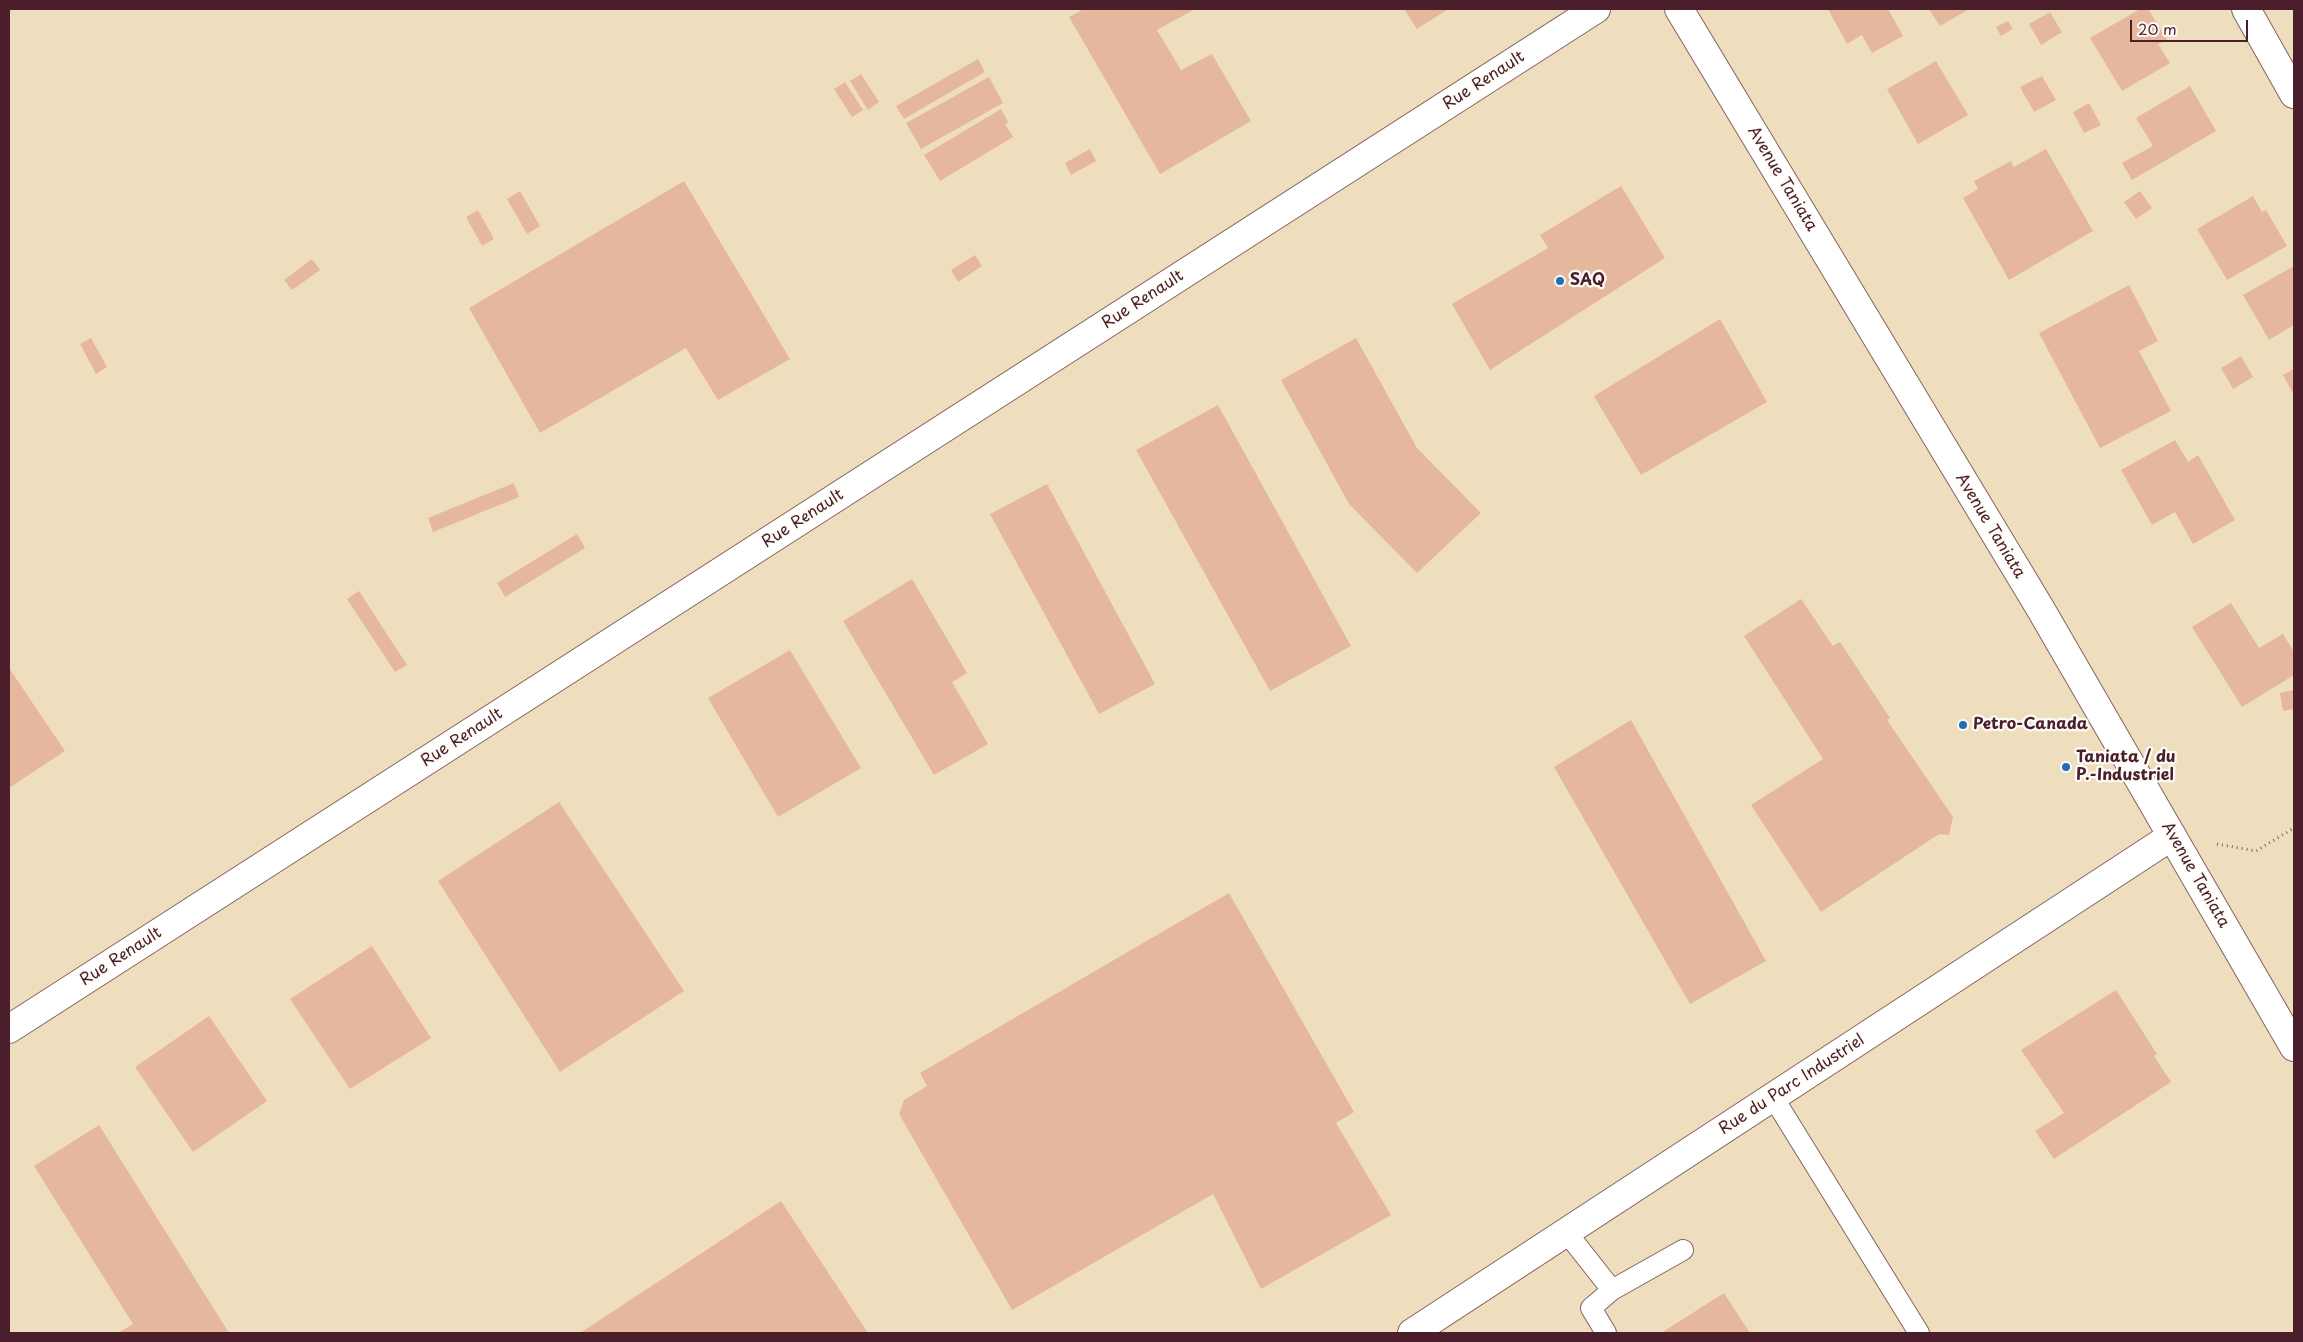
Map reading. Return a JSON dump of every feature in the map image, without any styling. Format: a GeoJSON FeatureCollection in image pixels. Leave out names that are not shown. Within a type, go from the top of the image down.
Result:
{"type":"FeatureCollection","features":[{"type":"Feature","properties":{"kind":"street","name":"Rue Renault"},"geometry":{"type":"LineString","coordinates":[[9,1029],[1596,9]]}},
{"type":"Feature","properties":{"kind":"street","name":"Avenue Taniata"},"geometry":{"type":"LineString","coordinates":[[1679,9],[2040,608],[2294,1047]]}},
{"type":"Feature","properties":{"kind":"street"},"geometry":{"type":"LineString","coordinates":[[2246,9],[2294,94]]}},
{"type":"Feature","properties":{"kind":"street","name":"Rue du Parc Industriel"},"geometry":{"type":"LineString","coordinates":[[1412,1333],[1568,1233],[2172,836]]}},
{"type":"Feature","properties":{"kind":"lane"},"geometry":{"type":"LineString","coordinates":[[1773,1097],[1919,1333]]}},
{"type":"Feature","properties":{"kind":"lane"},"geometry":{"type":"LineString","coordinates":[[1568,1233],[1612,1290]]}},
{"type":"Feature","properties":{"kind":"lane"},"geometry":{"type":"LineString","coordinates":[[1606,1333],[1591,1308],[1612,1290],[1682,1250]]}},
{"type":"Feature","properties":{"kind":"path"},"geometry":{"type":"LineString","coordinates":[[2172,836],[2256,851],[2294,828]]}},
{"type":"Feature","properties":{"kind":"building"},"geometry":{"type":"Polygon","coordinates":[[[1084,9],[1195,9],[1157,30],[1181,70],[1212,54],[1251,121],[1160,174],[1069,17],[1084,9]]]}},
{"type":"Feature","properties":{"kind":"building"},"geometry":{"type":"Polygon","coordinates":[[[1404,9],[1448,9],[1417,29],[1404,9]]]}},
{"type":"Feature","properties":{"kind":"building"},"geometry":{"type":"Polygon","coordinates":[[[1828,9],[1888,9],[1903,36],[1872,53],[1862,35],[1847,44],[1828,9]]]}},
{"type":"Feature","properties":{"kind":"building"},"geometry":{"type":"Polygon","coordinates":[[[1929,9],[1969,9],[1940,26],[1929,9]]]}},
{"type":"Feature","properties":{"kind":"building"},"geometry":{"type":"Polygon","coordinates":[[[2140,9],[2148,9],[2167,40],[2158,44],[2170,63],[2122,91],[2090,38],[2140,9]]]}},
{"type":"Feature","properties":{"kind":"building"},"geometry":{"type":"Polygon","coordinates":[[[2050,12],[2062,32],[2041,45],[2029,24],[2050,12]]]}},
{"type":"Feature","properties":{"kind":"building"},"geometry":{"type":"Polygon","coordinates":[[[2008,21],[2013,29],[2001,36],[1996,27],[2008,21]]]}},
{"type":"Feature","properties":{"kind":"building"},"geometry":{"type":"Polygon","coordinates":[[[978,59],[985,72],[904,119],[896,106],[978,59]]]}},
{"type":"Feature","properties":{"kind":"building"},"geometry":{"type":"Polygon","coordinates":[[[1936,61],[1968,115],[1918,144],[1887,89],[1936,61]]]}},
{"type":"Feature","properties":{"kind":"building"},"geometry":{"type":"Polygon","coordinates":[[[861,74],[879,102],[868,110],[850,81],[861,74]]]}},
{"type":"Feature","properties":{"kind":"building"},"geometry":{"type":"Polygon","coordinates":[[[2042,76],[2056,100],[2034,112],[2020,87],[2042,76]]]}},
{"type":"Feature","properties":{"kind":"building"},"geometry":{"type":"Polygon","coordinates":[[[989,77],[1003,103],[921,149],[906,123],[989,77]]]}},
{"type":"Feature","properties":{"kind":"building"},"geometry":{"type":"Polygon","coordinates":[[[845,82],[863,110],[852,117],[834,89],[845,82]]]}},
{"type":"Feature","properties":{"kind":"building"},"geometry":{"type":"Polygon","coordinates":[[[2190,86],[2216,131],[2132,180],[2122,163],[2153,146],[2136,118],[2190,86]]]}},
{"type":"Feature","properties":{"kind":"building"},"geometry":{"type":"Polygon","coordinates":[[[2089,103],[2101,125],[2084,133],[2073,112],[2089,103]]]}},
{"type":"Feature","properties":{"kind":"building"},"geometry":{"type":"Polygon","coordinates":[[[1001,109],[1008,122],[1005,124],[1013,137],[940,181],[924,155],[1001,109]]]}},
{"type":"Feature","properties":{"kind":"building"},"geometry":{"type":"Polygon","coordinates":[[[1090,149],[1096,161],[1071,175],[1065,163],[1090,149]]]}},
{"type":"Feature","properties":{"kind":"building"},"geometry":{"type":"Polygon","coordinates":[[[2046,149],[2093,231],[2009,280],[1963,198],[1978,189],[1974,181],[2011,161],[2014,167],[2046,149]]]}},
{"type":"Feature","properties":{"kind":"building"},"geometry":{"type":"Polygon","coordinates":[[[684,181],[790,359],[718,400],[686,348],[540,433],[469,308],[684,181]]]}},
{"type":"Feature","properties":{"kind":"building","name":"SAQ"},"geometry":{"type":"Polygon","coordinates":[[[1621,186],[1665,258],[1490,370],[1452,304],[1548,248],[1540,235],[1621,186]]]}},
{"type":"Feature","properties":{"kind":"building"},"geometry":{"type":"Polygon","coordinates":[[[520,191],[540,226],[527,234],[507,199],[520,191]]]}},
{"type":"Feature","properties":{"kind":"building"},"geometry":{"type":"Polygon","coordinates":[[[2140,191],[2152,208],[2136,219],[2124,202],[2140,191]]]}},
{"type":"Feature","properties":{"kind":"building"},"geometry":{"type":"Polygon","coordinates":[[[2253,196],[2262,212],[2266,210],[2287,246],[2227,280],[2197,229],[2253,196]]]}},
{"type":"Feature","properties":{"kind":"building"},"geometry":{"type":"Polygon","coordinates":[[[478,210],[494,239],[482,246],[466,217],[478,210]]]}},
{"type":"Feature","properties":{"kind":"building"},"geometry":{"type":"Polygon","coordinates":[[[975,255],[982,266],[958,282],[951,270],[975,255]]]}},
{"type":"Feature","properties":{"kind":"building"},"geometry":{"type":"Polygon","coordinates":[[[312,259],[320,270],[292,290],[284,280],[312,259]]]}},
{"type":"Feature","properties":{"kind":"building"},"geometry":{"type":"Polygon","coordinates":[[[2294,266],[2294,325],[2269,340],[2243,295],[2294,266]]]}},
{"type":"Feature","properties":{"kind":"building"},"geometry":{"type":"Polygon","coordinates":[[[2129,285],[2158,341],[2139,351],[2171,411],[2100,448],[2039,333],[2129,285]]]}},
{"type":"Feature","properties":{"kind":"building"},"geometry":{"type":"Polygon","coordinates":[[[1720,319],[1767,402],[1641,475],[1594,396],[1720,319]]]}},
{"type":"Feature","properties":{"kind":"building"},"geometry":{"type":"Polygon","coordinates":[[[91,338],[107,367],[96,374],[80,344],[91,338]]]}},
{"type":"Feature","properties":{"kind":"building"},"geometry":{"type":"Polygon","coordinates":[[[1356,338],[1417,448],[1481,513],[1417,573],[1349,504],[1281,380],[1356,338]]]}},
{"type":"Feature","properties":{"kind":"building"},"geometry":{"type":"Polygon","coordinates":[[[2241,356],[2253,377],[2233,389],[2221,368],[2241,356]]]}},
{"type":"Feature","properties":{"kind":"building"},"geometry":{"type":"Polygon","coordinates":[[[2294,369],[2294,395],[2283,375],[2294,369]]]}},
{"type":"Feature","properties":{"kind":"building"},"geometry":{"type":"Polygon","coordinates":[[[1218,405],[1351,646],[1270,691],[1136,450],[1218,405]]]}},
{"type":"Feature","properties":{"kind":"building"},"geometry":{"type":"Polygon","coordinates":[[[2175,440],[2188,462],[2198,455],[2235,520],[2193,544],[2175,512],[2152,525],[2121,470],[2175,440]]]}},
{"type":"Feature","properties":{"kind":"building"},"geometry":{"type":"Polygon","coordinates":[[[514,483],[519,497],[433,532],[428,518],[514,483]]]}},
{"type":"Feature","properties":{"kind":"building"},"geometry":{"type":"Polygon","coordinates":[[[1047,484],[1155,684],[1099,714],[990,514],[1047,484]]]}},
{"type":"Feature","properties":{"kind":"building"},"geometry":{"type":"Polygon","coordinates":[[[577,534],[585,548],[505,597],[497,583],[577,534]]]}},
{"type":"Feature","properties":{"kind":"building"},"geometry":{"type":"Polygon","coordinates":[[[912,579],[967,673],[952,682],[988,744],[934,775],[843,621],[912,579]]]}},
{"type":"Feature","properties":{"kind":"building"},"geometry":{"type":"Polygon","coordinates":[[[359,591],[407,665],[395,672],[347,599],[359,591]]]}},
{"type":"Feature","properties":{"kind":"building"},"geometry":{"type":"Polygon","coordinates":[[[1801,599],[1833,646],[1840,642],[1890,718],[1887,720],[1953,817],[1949,835],[1939,834],[1821,912],[1751,805],[1823,759],[1744,636],[1801,599]]]}},
{"type":"Feature","properties":{"kind":"building"},"geometry":{"type":"Polygon","coordinates":[[[2231,603],[2259,648],[2283,634],[2294,652],[2294,675],[2242,707],[2192,627],[2231,603]]]}},
{"type":"Feature","properties":{"kind":"building"},"geometry":{"type":"Polygon","coordinates":[[[790,650],[861,768],[778,817],[708,698],[790,650]]]}},
{"type":"Feature","properties":{"kind":"building"},"geometry":{"type":"Polygon","coordinates":[[[9,668],[65,751],[9,788],[9,668]]]}},
{"type":"Feature","properties":{"kind":"building"},"geometry":{"type":"Polygon","coordinates":[[[2294,690],[2294,709],[2283,711],[2280,693],[2294,690]]]}},
{"type":"Feature","properties":{"kind":"building"},"geometry":{"type":"Polygon","coordinates":[[[1631,720],[1766,961],[1690,1004],[1554,767],[1631,720]]]}},
{"type":"Feature","properties":{"kind":"building"},"geometry":{"type":"Polygon","coordinates":[[[559,802],[684,991],[560,1072],[438,881],[559,802]]]}},
{"type":"Feature","properties":{"kind":"building"},"geometry":{"type":"Polygon","coordinates":[[[1229,893],[1354,1112],[1336,1123],[1391,1215],[1261,1289],[1213,1194],[1012,1310],[899,1114],[904,1100],[927,1086],[920,1073],[1229,893]]]}},
{"type":"Feature","properties":{"kind":"building"},"geometry":{"type":"Polygon","coordinates":[[[372,946],[431,1038],[350,1089],[290,999],[372,946]]]}},
{"type":"Feature","properties":{"kind":"building"},"geometry":{"type":"Polygon","coordinates":[[[2116,990],[2157,1054],[2154,1056],[2171,1082],[2054,1159],[2035,1131],[2064,1113],[2021,1050],[2116,990]]]}},
{"type":"Feature","properties":{"kind":"building"},"geometry":{"type":"Polygon","coordinates":[[[209,1016],[267,1101],[193,1152],[135,1067],[209,1016]]]}},
{"type":"Feature","properties":{"kind":"building"},"geometry":{"type":"Polygon","coordinates":[[[99,1125],[229,1333],[118,1333],[133,1324],[34,1166],[99,1125]]]}},
{"type":"Feature","properties":{"kind":"building"},"geometry":{"type":"Polygon","coordinates":[[[781,1201],[868,1333],[580,1333],[781,1201]]]}},
{"type":"Feature","properties":{"kind":"building"},"geometry":{"type":"Polygon","coordinates":[[[1724,1293],[1750,1333],[1661,1333],[1724,1293]]]}},
{"type":"Feature","properties":{"kind":"place","name":"SAQ"},"geometry":{"type":"Point","coordinates":[1560,281]}},
{"type":"Feature","properties":{"kind":"place","name":"Petro-Canada"},"geometry":{"type":"Point","coordinates":[1963,725]}},
{"type":"Feature","properties":{"kind":"place","name":"Taniata / du P.-Industriel"},"geometry":{"type":"Point","coordinates":[2066,767]}}]}
